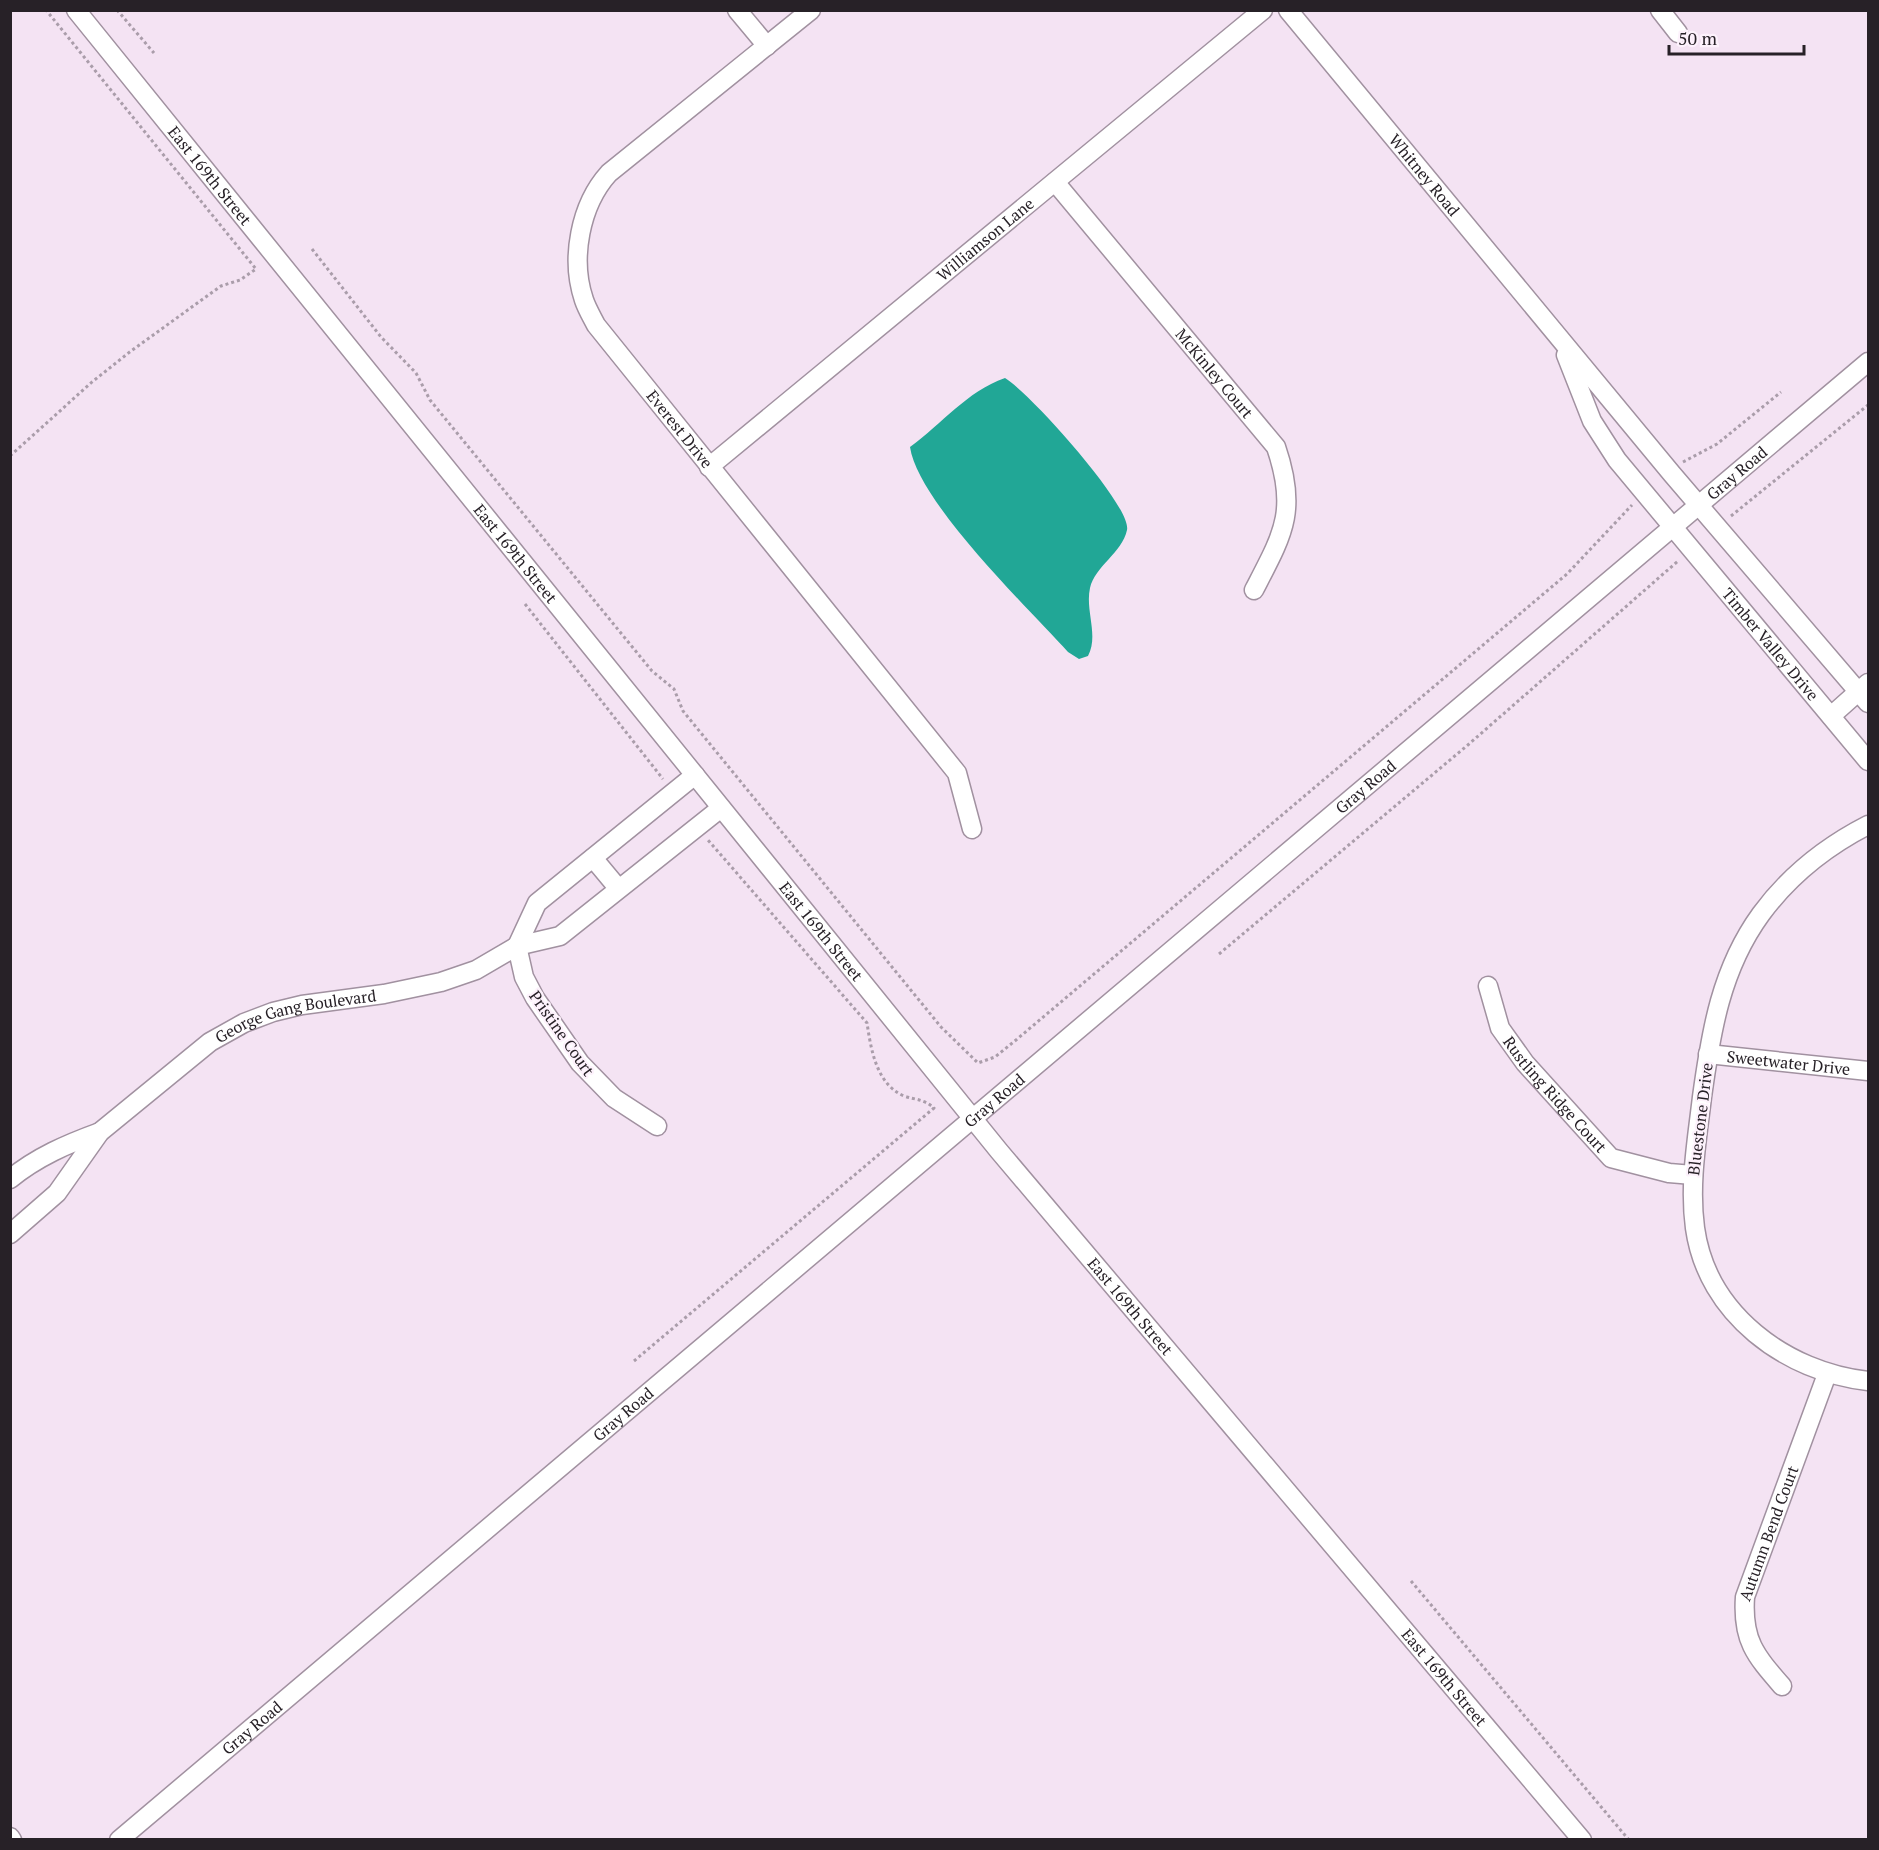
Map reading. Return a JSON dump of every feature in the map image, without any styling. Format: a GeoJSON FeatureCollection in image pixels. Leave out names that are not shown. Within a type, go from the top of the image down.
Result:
{"type":"FeatureCollection","features":[{"type":"Feature","properties":{"kind":"street","name":"East 169th Street"},"geometry":{"type":"LineString","coordinates":[[76,10],[973,1119],[1582,1839]]}},
{"type":"Feature","properties":{"kind":"street"},"geometry":{"type":"LineString","coordinates":[[737,10],[767,46],[811,10]]}},
{"type":"Feature","properties":{"kind":"street","name":"Williamson Lane"},"geometry":{"type":"LineString","coordinates":[[709,467],[1263,10]]}},
{"type":"Feature","properties":{"kind":"street","name":"Whitney Road"},"geometry":{"type":"LineString","coordinates":[[1288,10],[1700,506]]}},
{"type":"Feature","properties":{"kind":"street"},"geometry":{"type":"LineString","coordinates":[[1660,10],[1678,33]]}},
{"type":"Feature","properties":{"kind":"street","name":"Everest Drive"},"geometry":{"type":"LineString","coordinates":[[767,46],[609,173],[597,187],[579,236],[584,299],[596,325],[957,773],[972,829]]}},
{"type":"Feature","properties":{"kind":"street","name":"McKinley Court"},"geometry":{"type":"LineString","coordinates":[[1055,182],[1276,447],[1286,485],[1284,532],[1254,590]]}},
{"type":"Feature","properties":{"kind":"street","name":"Whitney Road"},"geometry":{"type":"LineString","coordinates":[[1560,339],[1592,421],[1617,460],[1672,528]]}},
{"type":"Feature","properties":{"kind":"street","name":"Gray Road"},"geometry":{"type":"LineString","coordinates":[[119,1839],[1869,362]]}},
{"type":"Feature","properties":{"kind":"street"},"geometry":{"type":"LineString","coordinates":[[1700,506],[1865,693],[1831,716]]}},
{"type":"Feature","properties":{"kind":"street","name":"Timber Valley Drive"},"geometry":{"type":"LineString","coordinates":[[1672,528],[1869,761]]}},
{"type":"Feature","properties":{"kind":"street"},"geometry":{"type":"LineString","coordinates":[[518,946],[537,903],[695,775]]}},
{"type":"Feature","properties":{"kind":"street","name":"George Gang Boulevard"},"geometry":{"type":"LineString","coordinates":[[10,1233],[63,1187],[100,1132],[201,1048],[244,1023],[302,1005],[384,994],[441,982],[476,970],[518,946],[560,936],[721,807]]}},
{"type":"Feature","properties":{"kind":"street","name":"Bluestone Drive"},"geometry":{"type":"LineString","coordinates":[[1869,825],[1846,837],[1805,867],[1761,914],[1739,951],[1720,994],[1708,1054],[1692,1175],[1695,1229],[1700,1249],[1717,1287],[1730,1306],[1755,1334],[1784,1355],[1827,1374],[1869,1381]]}},
{"type":"Feature","properties":{"kind":"street"},"geometry":{"type":"LineString","coordinates":[[593,858],[618,888]]}},
{"type":"Feature","properties":{"kind":"street","name":"Pristine Court"},"geometry":{"type":"LineString","coordinates":[[518,946],[524,977],[535,998],[580,1063],[614,1098],[657,1126]]}},
{"type":"Feature","properties":{"kind":"street","name":"Rustling Ridge Court"},"geometry":{"type":"LineString","coordinates":[[1488,986],[1500,1028],[1525,1063],[1611,1158],[1669,1173],[1692,1175]]}},
{"type":"Feature","properties":{"kind":"street","name":"Sweetwater Drive"},"geometry":{"type":"LineString","coordinates":[[1708,1054],[1869,1071]]}},
{"type":"Feature","properties":{"kind":"street","name":"George Gang Boulevard"},"geometry":{"type":"LineString","coordinates":[[10,1179],[31,1162],[70,1143],[100,1132]]}},
{"type":"Feature","properties":{"kind":"street","name":"Autumn Bend Court"},"geometry":{"type":"LineString","coordinates":[[1782,1686],[1748,1642],[1744,1625],[1745,1597],[1827,1374]]}},
{"type":"Feature","properties":{"kind":"path"},"geometry":{"type":"LineString","coordinates":[[10,456],[92,382],[131,351],[221,286],[240,280],[256,269],[46,10]]}},
{"type":"Feature","properties":{"kind":"path"},"geometry":{"type":"LineString","coordinates":[[117,10],[154,53]]}},
{"type":"Feature","properties":{"kind":"path"},"geometry":{"type":"LineString","coordinates":[[312,249],[381,337],[416,373],[430,400],[652,671],[674,689],[683,711],[941,1027],[978,1063],[995,1057],[1016,1040],[1567,574],[1598,545],[1627,509],[1646,495]]}},
{"type":"Feature","properties":{"kind":"path"},"geometry":{"type":"LineString","coordinates":[[1672,474],[1685,460],[1717,444],[1781,392]]}},
{"type":"Feature","properties":{"kind":"path"},"geometry":{"type":"LineString","coordinates":[[1717,527],[1869,405]]}},
{"type":"Feature","properties":{"kind":"path"},"geometry":{"type":"LineString","coordinates":[[1219,954],[1469,744],[1691,551]]}},
{"type":"Feature","properties":{"kind":"path"},"geometry":{"type":"LineString","coordinates":[[525,604],[673,793]]}},
{"type":"Feature","properties":{"kind":"path"},"geometry":{"type":"LineString","coordinates":[[634,1361],[934,1108],[926,1100],[903,1095],[885,1081],[872,1055],[867,1023],[740,874],[718,854],[698,826]]}},
{"type":"Feature","properties":{"kind":"path"},"geometry":{"type":"LineString","coordinates":[[1411,1581],[1629,1839]]}},
{"type":"Feature","properties":{"kind":"shaded area"},"geometry":{"type":"Polygon","coordinates":[[[1005,378],[1035,404],[1077,450],[1097,475],[1124,517],[1127,530],[1124,538],[1097,573],[1090,588],[1091,648],[1088,656],[1079,659],[1068,652],[977,554],[953,524],[932,496],[917,470],[910,447],[978,391],[1005,378]]]}}]}
